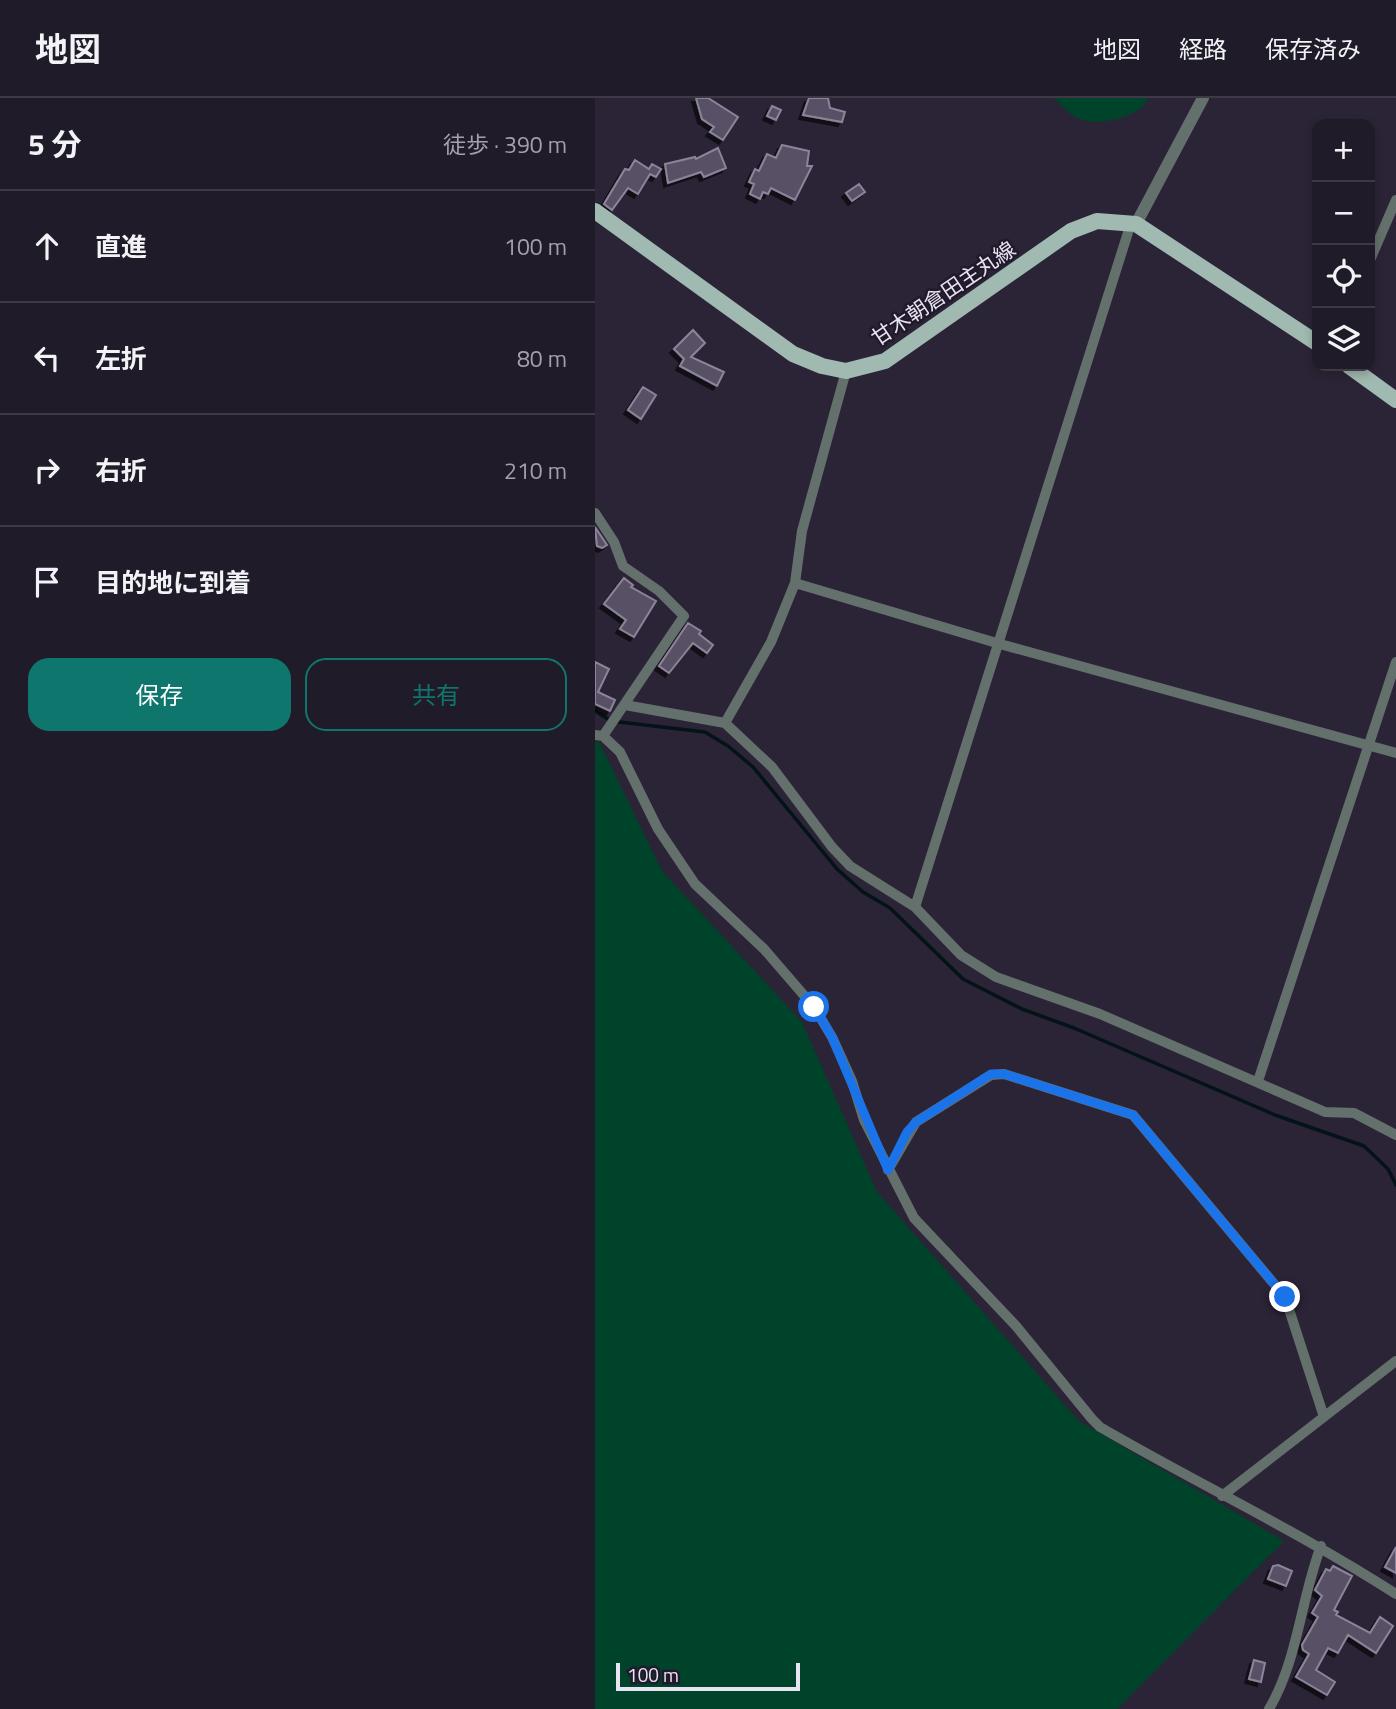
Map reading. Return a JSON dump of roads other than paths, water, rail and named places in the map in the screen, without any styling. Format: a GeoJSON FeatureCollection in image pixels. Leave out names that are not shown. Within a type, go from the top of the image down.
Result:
{"type":"FeatureCollection","features":[{"type":"Feature","properties":{"kind":"main road","name":"甘木朝倉田主丸線"},"geometry":{"type":"LineString","coordinates":[[595,211],[793,354],[823,366],[846,371],[885,361],[1071,231],[1097,221],[1134,223]]}},
{"type":"Feature","properties":{"kind":"main road"},"geometry":{"type":"LineString","coordinates":[[1134,223],[1312,340]]}},
{"type":"Feature","properties":{"kind":"main road"},"geometry":{"type":"LineString","coordinates":[[1356,371],[1396,400]]}},
{"type":"Feature","properties":{"kind":"street"},"geometry":{"type":"LineString","coordinates":[[915,907],[1134,223],[1203,98]]}},
{"type":"Feature","properties":{"kind":"street"},"geometry":{"type":"LineString","coordinates":[[1375,249],[1396,201]]}},
{"type":"Feature","properties":{"kind":"street"},"geometry":{"type":"LineString","coordinates":[[725,723],[771,642],[795,583],[803,531],[846,371]]}},
{"type":"Feature","properties":{"kind":"street"},"geometry":{"type":"LineString","coordinates":[[595,513],[614,542],[623,566],[659,591],[684,615],[625,705],[599,735],[620,752],[658,829],[695,884],[764,949],[814,1007],[842,1059],[865,1120],[914,1218],[1016,1326],[1100,1427],[1222,1496],[1321,1546],[1396,1594]]}},
{"type":"Feature","properties":{"kind":"street"},"geometry":{"type":"LineString","coordinates":[[795,583],[1000,644],[1396,753]]}},
{"type":"Feature","properties":{"kind":"street"},"geometry":{"type":"LineString","coordinates":[[1258,1081],[1396,663]]}},
{"type":"Feature","properties":{"kind":"street"},"geometry":{"type":"LineString","coordinates":[[625,705],[725,723],[772,767],[832,847],[850,866],[915,907],[961,955],[996,978],[1100,1014],[1325,1112],[1354,1113],[1396,1135]]}},
{"type":"Feature","properties":{"kind":"street"},"geometry":{"type":"LineString","coordinates":[[888,1170],[907,1132],[916,1122],[991,1074],[1004,1074],[1133,1115],[1285,1297],[1324,1417]]}},
{"type":"Feature","properties":{"kind":"street"},"geometry":{"type":"LineString","coordinates":[[1222,1496],[1396,1361]]}},
{"type":"Feature","properties":{"kind":"street"},"geometry":{"type":"LineString","coordinates":[[1269,1709],[1284,1677],[1311,1572],[1321,1546]]}},
{"type":"Feature","properties":{"kind":"waterway"},"geometry":{"type":"LineString","coordinates":[[595,711],[611,721],[705,732],[728,746],[753,767],[837,869],[863,892],[890,908],[963,979],[1022,1009],[1074,1028],[1275,1115],[1364,1146],[1388,1169],[1396,1185]]}}]}
